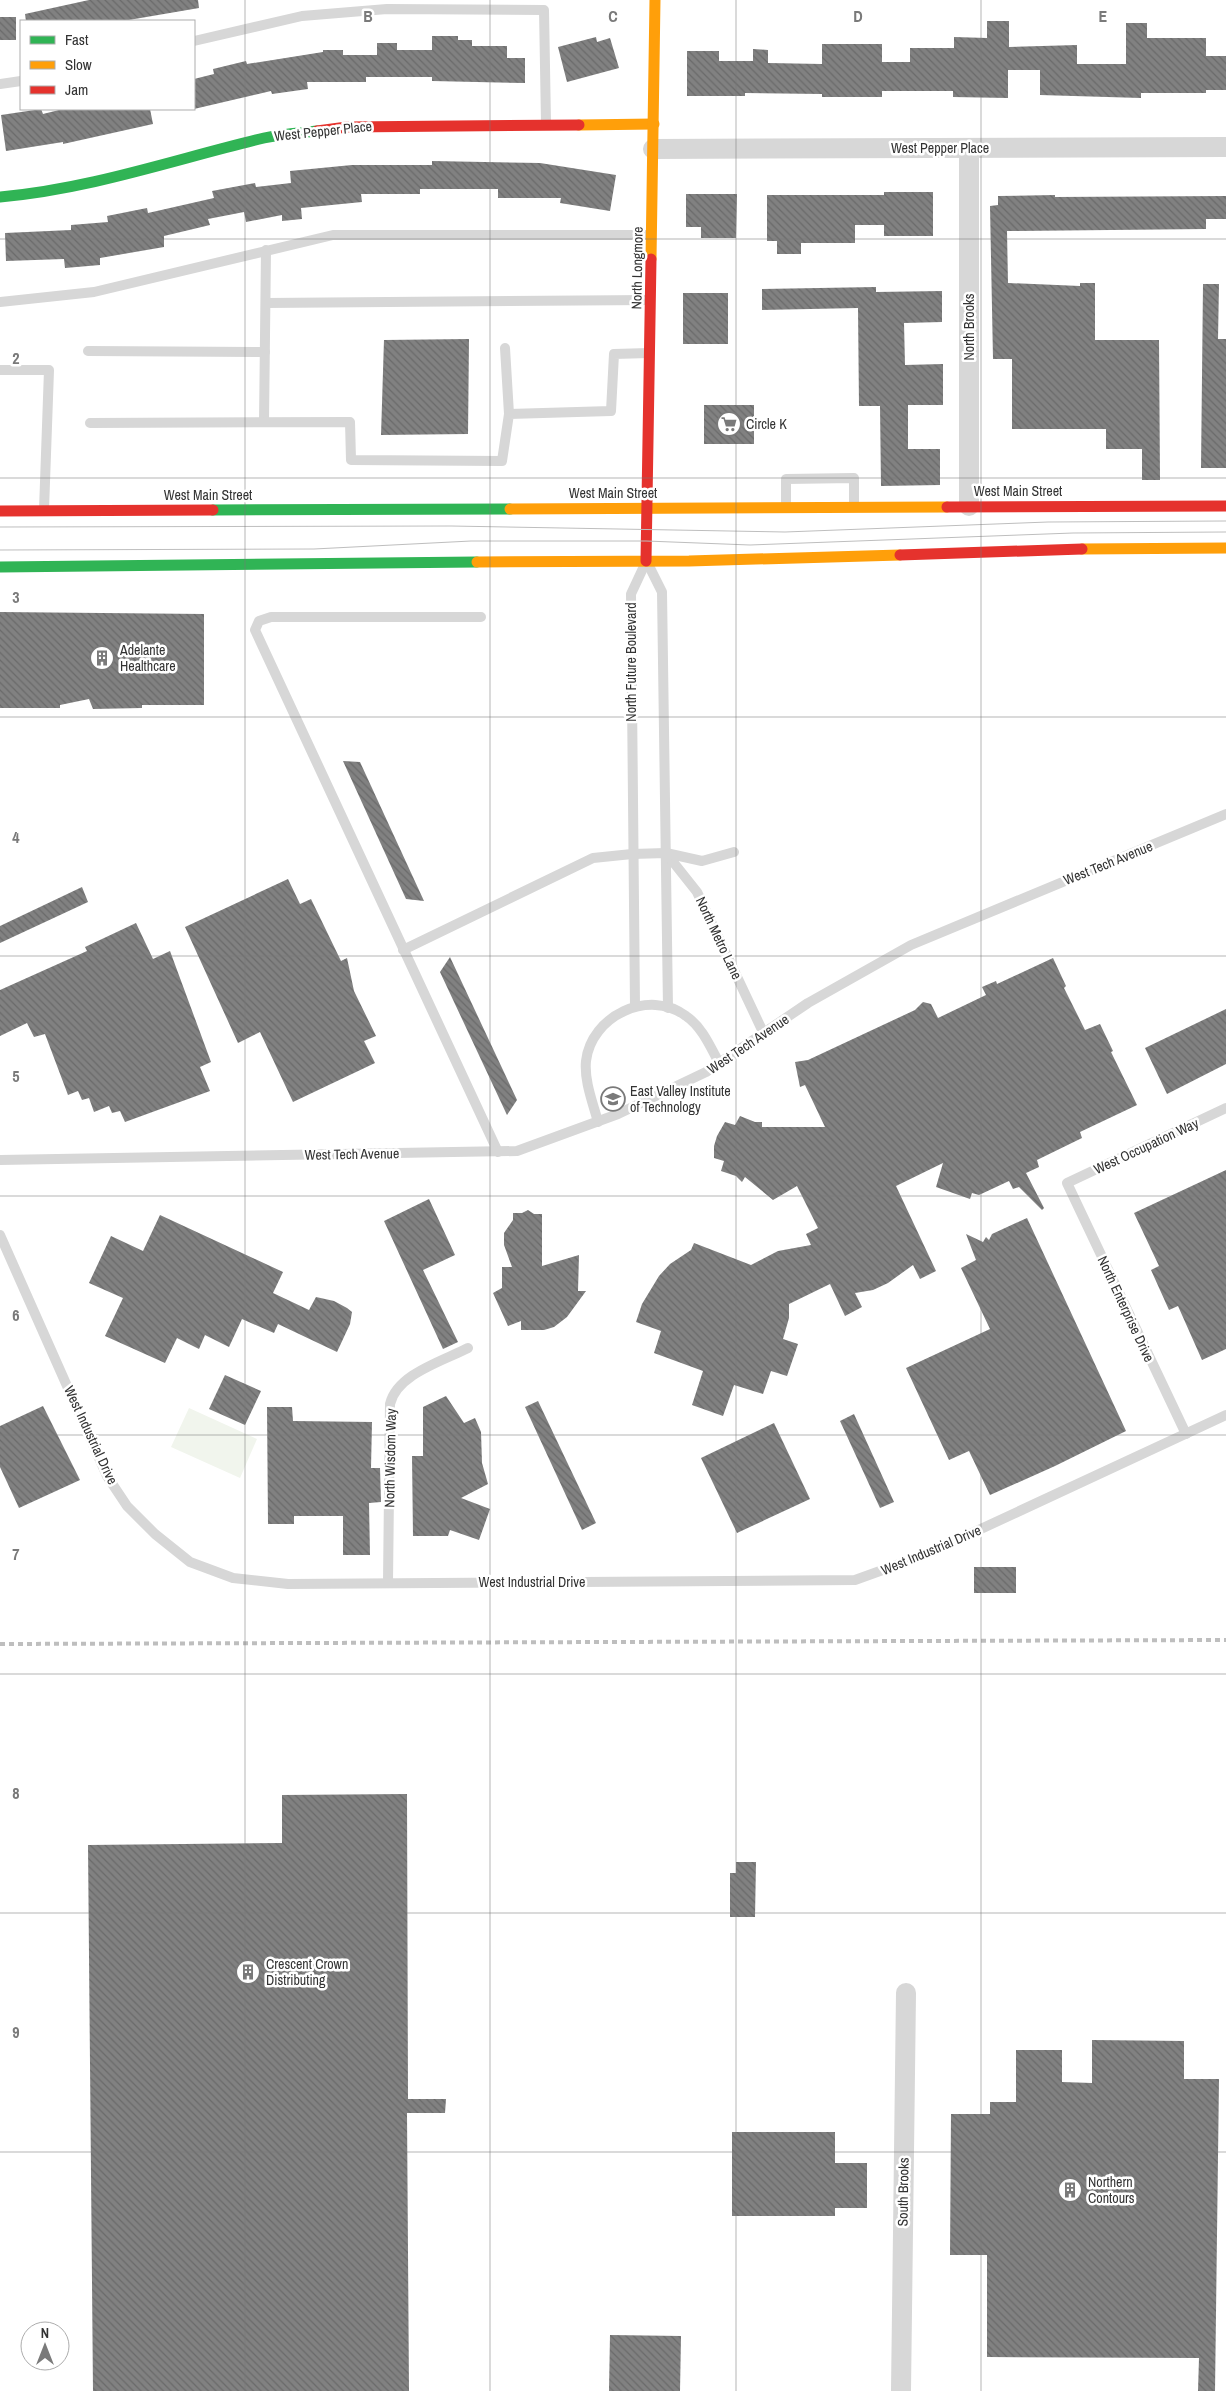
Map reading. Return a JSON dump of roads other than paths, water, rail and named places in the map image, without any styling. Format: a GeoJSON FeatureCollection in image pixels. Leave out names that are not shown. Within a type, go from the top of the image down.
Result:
{"type":"FeatureCollection","features":[{"type":"Feature","properties":{"kind":"main road","name":"North Longmore"},"geometry":{"type":"LineString","coordinates":[[646,561],[656,0]]}},
{"type":"Feature","properties":{"kind":"main road","name":"West Pepper Place"},"geometry":{"type":"LineString","coordinates":[[0,198],[33,194],[120,177],[266,138],[347,126],[422,124],[654,124]]}},
{"type":"Feature","properties":{"kind":"main road","name":"West Main Street"},"geometry":{"type":"LineString","coordinates":[[0,512],[1226,506]]}},
{"type":"Feature","properties":{"kind":"main road"},"geometry":{"type":"LineString","coordinates":[[0,567],[646,561],[1085,549],[1226,548]]}},
{"type":"Feature","properties":{"kind":"street","name":"West Pepper Place"},"geometry":{"type":"LineString","coordinates":[[653,149],[1226,147]]}},
{"type":"Feature","properties":{"kind":"street","name":"North Brooks"},"geometry":{"type":"LineString","coordinates":[[969,148],[969,506]]}},
{"type":"Feature","properties":{"kind":"street","name":"South Brooks"},"geometry":{"type":"LineString","coordinates":[[901,2391],[906,1993]]}},
{"type":"Feature","properties":{"kind":"lane"},"geometry":{"type":"LineString","coordinates":[[195,41],[302,16],[387,9],[544,10],[546,124]]}},
{"type":"Feature","properties":{"kind":"lane"},"geometry":{"type":"LineString","coordinates":[[0,84],[20,81]]}},
{"type":"Feature","properties":{"kind":"lane"},"geometry":{"type":"LineString","coordinates":[[0,302],[94,292],[333,235],[652,235]]}},
{"type":"Feature","properties":{"kind":"lane"},"geometry":{"type":"LineString","coordinates":[[264,422],[266,250]]}},
{"type":"Feature","properties":{"kind":"lane"},"geometry":{"type":"LineString","coordinates":[[266,303],[651,300]]}},
{"type":"Feature","properties":{"kind":"lane"},"geometry":{"type":"LineString","coordinates":[[90,423],[350,422],[351,460],[502,462],[509,414],[505,348]]}},
{"type":"Feature","properties":{"kind":"lane"},"geometry":{"type":"LineString","coordinates":[[88,351],[265,352]]}},
{"type":"Feature","properties":{"kind":"lane"},"geometry":{"type":"LineString","coordinates":[[509,414],[611,411],[614,354],[650,353]]}},
{"type":"Feature","properties":{"kind":"lane"},"geometry":{"type":"LineString","coordinates":[[0,370],[49,370],[44,511]]}},
{"type":"Feature","properties":{"kind":"lane"},"geometry":{"type":"LineString","coordinates":[[786,508],[786,479],[854,478],[854,507]]}},
{"type":"Feature","properties":{"kind":"lane"},"geometry":{"type":"LineString","coordinates":[[646,561],[662,592],[668,1008]]}},
{"type":"Feature","properties":{"kind":"lane","name":"North Future Boulevard"},"geometry":{"type":"LineString","coordinates":[[635,1006],[632,854],[631,594],[646,561]]}},
{"type":"Feature","properties":{"kind":"lane"},"geometry":{"type":"LineString","coordinates":[[481,617],[271,617],[259,621],[256,630],[498,1152]]}},
{"type":"Feature","properties":{"kind":"lane","name":"West Tech Avenue"},"geometry":{"type":"LineString","coordinates":[[0,1160],[517,1151],[598,1122],[706,1072],[763,1032],[841,984],[918,942],[1226,814]]}},
{"type":"Feature","properties":{"kind":"lane"},"geometry":{"type":"LineString","coordinates":[[404,950],[593,858],[666,853],[702,861],[734,852]]}},
{"type":"Feature","properties":{"kind":"lane","name":"North Metro Lane"},"geometry":{"type":"LineString","coordinates":[[666,853],[698,892],[763,1032]]}},
{"type":"Feature","properties":{"kind":"lane"},"geometry":{"type":"LineString","coordinates":[[598,1122],[587,1080],[586,1062],[591,1043],[602,1027],[617,1014],[635,1006],[668,1008],[685,1015],[698,1026],[720,1063]]}},
{"type":"Feature","properties":{"kind":"lane","name":"West Occupation Way"},"geometry":{"type":"LineString","coordinates":[[1067,1183],[1226,1108]]}},
{"type":"Feature","properties":{"kind":"lane","name":"North Enterprise Drive"},"geometry":{"type":"LineString","coordinates":[[1067,1183],[1186,1434]]}},
{"type":"Feature","properties":{"kind":"lane","name":"West Industrial Drive"},"geometry":{"type":"LineString","coordinates":[[0,1235],[108,1476],[127,1506],[155,1534],[190,1562],[233,1578],[288,1584],[855,1580],[927,1554],[1226,1415]]}},
{"type":"Feature","properties":{"kind":"lane","name":"North Wisdom Way"},"geometry":{"type":"LineString","coordinates":[[388,1582],[390,1404],[392,1395],[406,1379],[468,1348]]}},
{"type":"Feature","properties":{"kind":"tram line"},"geometry":{"type":"LineString","coordinates":[[0,527],[451,526],[785,532],[1048,522],[1226,521]]}},
{"type":"Feature","properties":{"kind":"tram line"},"geometry":{"type":"LineString","coordinates":[[0,550],[314,549],[471,541],[646,541],[750,545],[1073,533],[1226,532]]}},
{"type":"Feature","properties":{"kind":"railway"},"geometry":{"type":"LineString","coordinates":[[0,1644],[1226,1640]]}},
{"type":"Feature","properties":{"kind":"place","name":"Circle K"},"geometry":{"type":"Point","coordinates":[729,424]}},
{"type":"Feature","properties":{"kind":"place","name":"Adelante Healthcare"},"geometry":{"type":"Point","coordinates":[102,658]}},
{"type":"Feature","properties":{"kind":"place","name":"East Valley Institute of Technology"},"geometry":{"type":"Point","coordinates":[613,1099]}},
{"type":"Feature","properties":{"kind":"place","name":"Crescent Crown Distributing"},"geometry":{"type":"Point","coordinates":[248,1972]}},
{"type":"Feature","properties":{"kind":"place","name":"Northern Contours"},"geometry":{"type":"Point","coordinates":[1070,2190]}}]}
